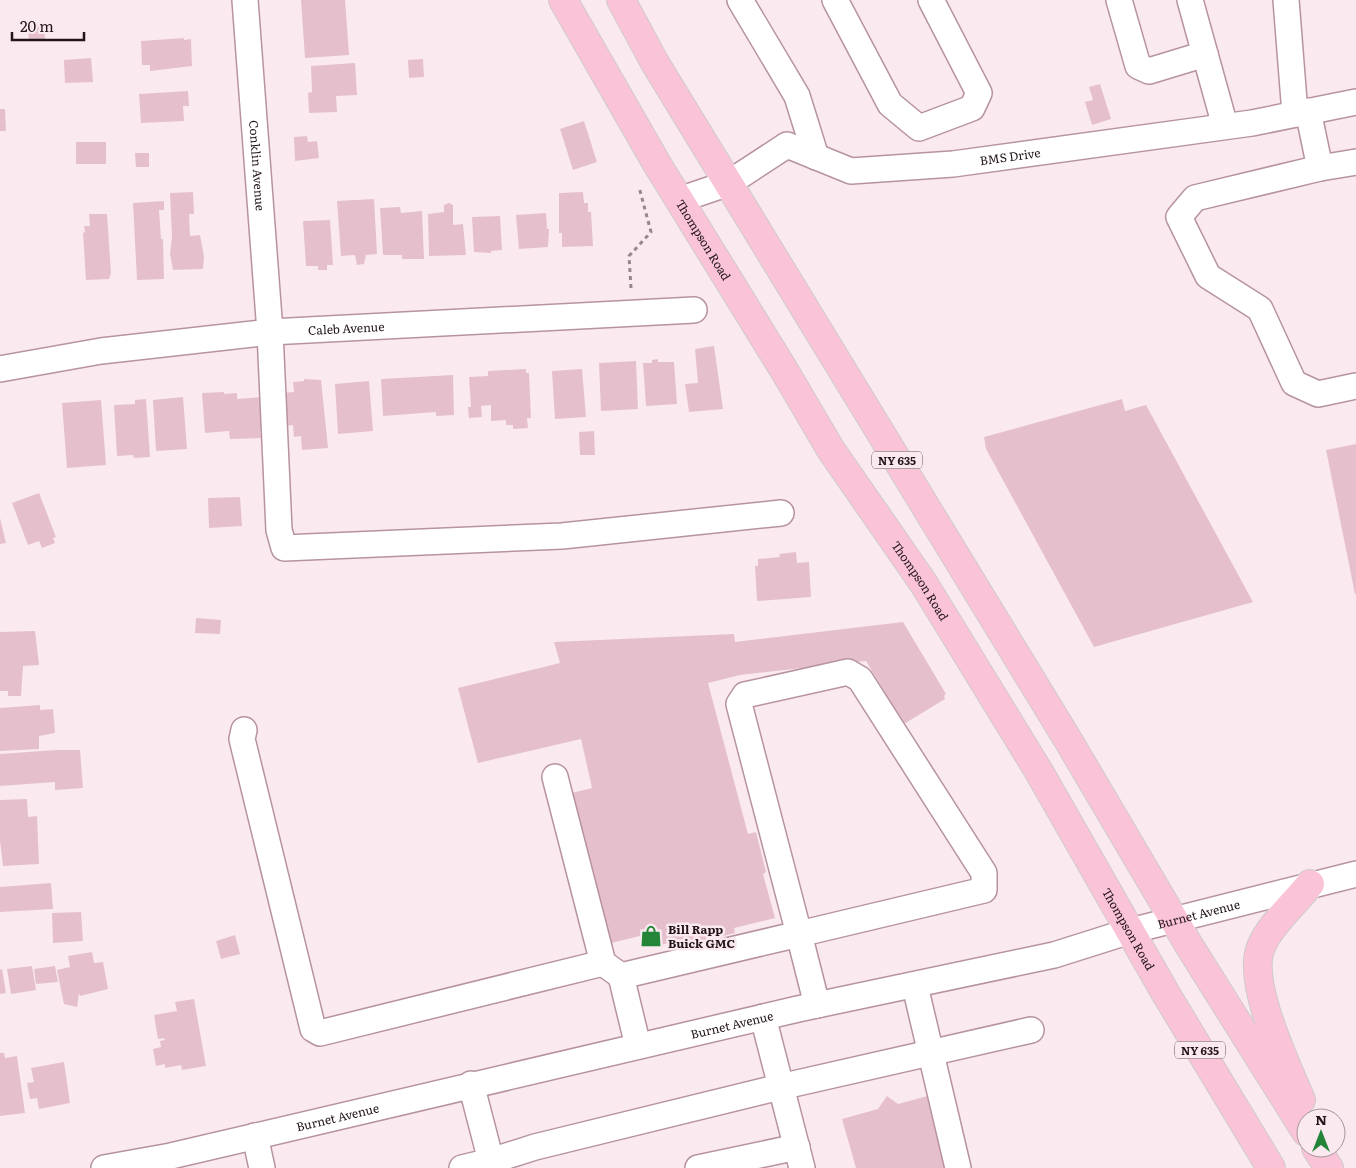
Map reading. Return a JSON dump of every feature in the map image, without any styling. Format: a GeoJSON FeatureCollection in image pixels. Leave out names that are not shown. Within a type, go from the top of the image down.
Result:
{"type":"FeatureCollection","features":[{"type":"Feature","properties":{"kind":"main road","name":"Thompson Road"},"geometry":{"type":"LineString","coordinates":[[563,0],[657,164],[831,450],[924,584],[1042,778],[1130,931],[1271,1168]]}},
{"type":"Feature","properties":{"kind":"main road","name":"NY 635"},"geometry":{"type":"LineString","coordinates":[[621,0],[655,63],[1175,920],[1296,1116]]}},
{"type":"Feature","properties":{"kind":"main road"},"geometry":{"type":"LineString","coordinates":[[1304,1108],[1271,1025],[1256,962],[1265,939],[1310,884]]}},
{"type":"Feature","properties":{"kind":"street","name":"Conklin Avenue"},"geometry":{"type":"LineString","coordinates":[[246,0],[270,332],[279,530],[284,548],[562,536],[782,513]]}},
{"type":"Feature","properties":{"kind":"street"},"geometry":{"type":"LineString","coordinates":[[740,0],[797,96],[816,157]]}},
{"type":"Feature","properties":{"kind":"street"},"geometry":{"type":"LineString","coordinates":[[835,0],[890,104],[919,128],[972,108],[979,93],[931,0]]}},
{"type":"Feature","properties":{"kind":"street"},"geometry":{"type":"LineString","coordinates":[[1118,0],[1138,66],[1149,71],[1206,54]]}},
{"type":"Feature","properties":{"kind":"street"},"geometry":{"type":"LineString","coordinates":[[1190,0],[1225,126]]}},
{"type":"Feature","properties":{"kind":"street"},"geometry":{"type":"LineString","coordinates":[[1286,0],[1302,113],[1320,168]]}},
{"type":"Feature","properties":{"kind":"street","name":"BMS Drive"},"geometry":{"type":"LineString","coordinates":[[680,200],[729,184],[787,145],[851,170],[953,164],[1225,126],[1356,102]]}},
{"type":"Feature","properties":{"kind":"street"},"geometry":{"type":"LineString","coordinates":[[1356,162],[1320,168],[1195,198],[1179,217],[1208,276],[1260,309],[1294,383],[1318,394],[1356,386]]}},
{"type":"Feature","properties":{"kind":"street","name":"Caleb Avenue"},"geometry":{"type":"LineString","coordinates":[[0,369],[101,352],[270,332],[694,310]]}},
{"type":"Feature","properties":{"kind":"street"},"geometry":{"type":"LineString","coordinates":[[244,730],[242,739],[313,1029],[320,1033],[612,969],[799,934],[984,890],[984,873],[860,679],[848,672],[745,695],[739,704],[799,934],[817,1005]]}},
{"type":"Feature","properties":{"kind":"street"},"geometry":{"type":"LineString","coordinates":[[555,777],[612,969],[638,1046]]}},
{"type":"Feature","properties":{"kind":"street","name":"Burnet Avenue"},"geometry":{"type":"LineString","coordinates":[[104,1168],[171,1156],[471,1084],[763,1017],[1054,955],[1130,931],[1310,884],[1356,874]]}},
{"type":"Feature","properties":{"kind":"street"},"geometry":{"type":"LineString","coordinates":[[915,986],[958,1168]]}},
{"type":"Feature","properties":{"kind":"street"},"geometry":{"type":"LineString","coordinates":[[698,1168],[800,1158],[763,1017]]}},
{"type":"Feature","properties":{"kind":"street"},"geometry":{"type":"LineString","coordinates":[[462,1168],[492,1164],[535,1147],[780,1087],[1030,1030]]}},
{"type":"Feature","properties":{"kind":"street"},"geometry":{"type":"LineString","coordinates":[[471,1084],[492,1164]]}},
{"type":"Feature","properties":{"kind":"street"},"geometry":{"type":"LineString","coordinates":[[255,1136],[262,1168]]}},
{"type":"Feature","properties":{"kind":"path"},"geometry":{"type":"LineString","coordinates":[[633,313],[630,256],[651,232],[637,179],[657,164]]}},
{"type":"Feature","properties":{"kind":"building"},"geometry":{"type":"Polygon","coordinates":[[[301,0],[345,0],[349,55],[305,58],[301,0]]]}},
{"type":"Feature","properties":{"kind":"building"},"geometry":{"type":"Polygon","coordinates":[[[44,24],[45,39],[29,40],[28,25],[44,24]]]}},
{"type":"Feature","properties":{"kind":"building"},"geometry":{"type":"Polygon","coordinates":[[[184,38],[184,40],[191,39],[192,66],[150,71],[150,65],[142,65],[141,41],[184,38]]]}},
{"type":"Feature","properties":{"kind":"building"},"geometry":{"type":"Polygon","coordinates":[[[91,58],[93,82],[65,83],[64,60],[91,58]]]}},
{"type":"Feature","properties":{"kind":"building"},"geometry":{"type":"Polygon","coordinates":[[[423,59],[424,77],[409,78],[408,60],[423,59]]]}},
{"type":"Feature","properties":{"kind":"building"},"geometry":{"type":"Polygon","coordinates":[[[355,63],[357,95],[336,96],[337,112],[309,113],[308,93],[312,92],[311,66],[355,63]]]}},
{"type":"Feature","properties":{"kind":"building"},"geometry":{"type":"Polygon","coordinates":[[[1100,84],[1111,119],[1092,125],[1085,102],[1093,100],[1089,87],[1100,84]]]}},
{"type":"Feature","properties":{"kind":"building"},"geometry":{"type":"Polygon","coordinates":[[[188,91],[189,106],[183,106],[184,121],[141,123],[139,94],[188,91]]]}},
{"type":"Feature","properties":{"kind":"building"},"geometry":{"type":"Polygon","coordinates":[[[0,109],[5,109],[6,131],[0,131],[0,109]]]}},
{"type":"Feature","properties":{"kind":"building"},"geometry":{"type":"Polygon","coordinates":[[[584,121],[597,162],[573,170],[560,129],[584,121]]]}},
{"type":"Feature","properties":{"kind":"building"},"geometry":{"type":"Polygon","coordinates":[[[307,136],[308,142],[317,141],[319,158],[295,161],[294,137],[307,136]]]}},
{"type":"Feature","properties":{"kind":"building"},"geometry":{"type":"Polygon","coordinates":[[[76,142],[106,142],[106,164],[76,164],[76,142]]]}},
{"type":"Feature","properties":{"kind":"building"},"geometry":{"type":"Polygon","coordinates":[[[135,153],[149,153],[149,167],[136,167],[135,153]]]}},
{"type":"Feature","properties":{"kind":"building"},"geometry":{"type":"Polygon","coordinates":[[[193,192],[194,214],[189,214],[190,236],[200,235],[204,257],[203,269],[173,270],[170,254],[172,237],[170,193],[193,192]]]}},
{"type":"Feature","properties":{"kind":"building"},"geometry":{"type":"Polygon","coordinates":[[[583,192],[584,203],[588,203],[588,212],[591,212],[593,246],[562,247],[562,233],[559,233],[559,193],[583,192]]]}},
{"type":"Feature","properties":{"kind":"building"},"geometry":{"type":"Polygon","coordinates":[[[374,199],[377,254],[366,255],[364,264],[357,265],[355,255],[341,256],[337,201],[374,199]]]}},
{"type":"Feature","properties":{"kind":"building"},"geometry":{"type":"Polygon","coordinates":[[[164,201],[164,210],[159,210],[161,239],[163,239],[164,279],[137,280],[133,203],[164,201]]]}},
{"type":"Feature","properties":{"kind":"building"},"geometry":{"type":"Polygon","coordinates":[[[449,203],[453,205],[453,225],[463,224],[466,255],[429,256],[428,214],[444,212],[444,205],[449,203]]]}},
{"type":"Feature","properties":{"kind":"building"},"geometry":{"type":"Polygon","coordinates":[[[400,207],[401,213],[422,211],[424,259],[402,259],[402,255],[383,255],[380,208],[400,207]]]}},
{"type":"Feature","properties":{"kind":"building"},"geometry":{"type":"Polygon","coordinates":[[[546,213],[547,229],[549,229],[548,247],[519,249],[516,215],[546,213]]]}},
{"type":"Feature","properties":{"kind":"building"},"geometry":{"type":"Polygon","coordinates":[[[89,214],[107,214],[111,273],[109,279],[86,280],[83,233],[85,232],[84,226],[90,226],[89,214]]]}},
{"type":"Feature","properties":{"kind":"building"},"geometry":{"type":"Polygon","coordinates":[[[500,216],[502,250],[491,251],[491,253],[474,252],[472,217],[500,216]]]}},
{"type":"Feature","properties":{"kind":"building"},"geometry":{"type":"Polygon","coordinates":[[[330,220],[333,265],[327,265],[327,270],[318,270],[318,266],[306,266],[303,221],[330,220]]]}},
{"type":"Feature","properties":{"kind":"building"},"geometry":{"type":"Polygon","coordinates":[[[714,346],[723,409],[689,412],[685,384],[698,383],[695,349],[714,346]]]}},
{"type":"Feature","properties":{"kind":"building"},"geometry":{"type":"Polygon","coordinates":[[[658,359],[658,362],[674,362],[677,404],[646,406],[643,363],[652,363],[652,360],[658,359]]]}},
{"type":"Feature","properties":{"kind":"building"},"geometry":{"type":"Polygon","coordinates":[[[636,361],[638,409],[601,411],[599,363],[636,361]]]}},
{"type":"Feature","properties":{"kind":"building"},"geometry":{"type":"Polygon","coordinates":[[[526,369],[526,373],[529,373],[531,418],[527,418],[528,428],[513,429],[513,425],[506,425],[506,420],[491,421],[491,405],[481,406],[482,417],[469,418],[468,407],[471,407],[469,377],[488,376],[488,371],[526,369]]]}},
{"type":"Feature","properties":{"kind":"building"},"geometry":{"type":"Polygon","coordinates":[[[582,369],[586,417],[555,419],[552,371],[582,369]]]}},
{"type":"Feature","properties":{"kind":"building"},"geometry":{"type":"Polygon","coordinates":[[[453,375],[454,415],[436,416],[436,412],[383,416],[381,379],[453,375]]]}},
{"type":"Feature","properties":{"kind":"building"},"geometry":{"type":"Polygon","coordinates":[[[304,379],[321,380],[328,448],[302,450],[301,436],[294,437],[293,425],[284,426],[282,393],[294,392],[293,382],[304,381],[304,379]]]}},
{"type":"Feature","properties":{"kind":"building"},"geometry":{"type":"Polygon","coordinates":[[[369,381],[373,431],[338,434],[335,384],[369,381]]]}},
{"type":"Feature","properties":{"kind":"building"},"geometry":{"type":"Polygon","coordinates":[[[224,392],[224,394],[237,393],[237,399],[264,397],[266,430],[260,430],[261,438],[230,439],[229,431],[205,433],[202,393],[224,392]]]}},
{"type":"Feature","properties":{"kind":"building"},"geometry":{"type":"Polygon","coordinates":[[[183,397],[187,449],[156,451],[153,400],[183,397]]]}},
{"type":"Feature","properties":{"kind":"building"},"geometry":{"type":"Polygon","coordinates":[[[146,399],[150,457],[117,456],[114,405],[135,404],[135,400],[146,399]]]}},
{"type":"Feature","properties":{"kind":"building"},"geometry":{"type":"Polygon","coordinates":[[[1122,399],[1125,411],[1146,405],[1253,602],[1094,647],[986,449],[984,437],[1122,399]]]}},
{"type":"Feature","properties":{"kind":"building"},"geometry":{"type":"Polygon","coordinates":[[[101,400],[106,465],[67,468],[62,403],[101,400]]]}},
{"type":"Feature","properties":{"kind":"building"},"geometry":{"type":"Polygon","coordinates":[[[594,431],[595,455],[580,455],[579,432],[594,431]]]}},
{"type":"Feature","properties":{"kind":"building"},"geometry":{"type":"Polygon","coordinates":[[[1356,444],[1356,594],[1355,594],[1326,450],[1356,444]]]}},
{"type":"Feature","properties":{"kind":"building"},"geometry":{"type":"Polygon","coordinates":[[[39,493],[56,537],[53,538],[55,543],[42,548],[39,541],[28,545],[12,503],[39,493]]]}},
{"type":"Feature","properties":{"kind":"building"},"geometry":{"type":"Polygon","coordinates":[[[240,497],[242,526],[209,528],[208,498],[240,497]]]}},
{"type":"Feature","properties":{"kind":"building"},"geometry":{"type":"Polygon","coordinates":[[[0,518],[6,543],[0,544],[0,518]]]}},
{"type":"Feature","properties":{"kind":"building"},"geometry":{"type":"Polygon","coordinates":[[[796,552],[797,563],[809,562],[811,597],[757,601],[755,566],[758,566],[758,559],[780,557],[779,554],[796,552]]]}},
{"type":"Feature","properties":{"kind":"building"},"geometry":{"type":"Polygon","coordinates":[[[196,618],[221,620],[220,634],[195,633],[196,618]]]}},
{"type":"Feature","properties":{"kind":"building"},"geometry":{"type":"Polygon","coordinates":[[[903,622],[946,694],[944,696],[945,699],[904,724],[866,661],[740,675],[708,683],[748,834],[756,832],[766,872],[763,874],[775,918],[734,928],[735,933],[692,944],[691,939],[686,939],[652,947],[648,934],[611,943],[572,793],[592,788],[581,739],[478,763],[458,688],[560,663],[554,642],[734,634],[735,642],[903,622]]]}},
{"type":"Feature","properties":{"kind":"building"},"geometry":{"type":"Polygon","coordinates":[[[35,631],[39,665],[23,666],[21,696],[8,696],[8,691],[0,691],[0,632],[35,631]]]}},
{"type":"Feature","properties":{"kind":"building"},"geometry":{"type":"Polygon","coordinates":[[[40,705],[40,710],[53,709],[55,733],[39,736],[39,749],[0,751],[0,708],[40,705]]]}},
{"type":"Feature","properties":{"kind":"building"},"geometry":{"type":"Polygon","coordinates":[[[80,750],[83,788],[55,790],[55,782],[0,786],[0,754],[80,750]]]}},
{"type":"Feature","properties":{"kind":"building"},"geometry":{"type":"Polygon","coordinates":[[[27,799],[28,817],[37,816],[39,864],[3,866],[0,841],[0,800],[27,799]]]}},
{"type":"Feature","properties":{"kind":"building"},"geometry":{"type":"Polygon","coordinates":[[[51,883],[53,909],[0,912],[0,887],[51,883]]]}},
{"type":"Feature","properties":{"kind":"building"},"geometry":{"type":"Polygon","coordinates":[[[81,912],[83,941],[53,943],[52,913],[81,912]]]}},
{"type":"Feature","properties":{"kind":"building"},"geometry":{"type":"Polygon","coordinates":[[[235,935],[240,954],[221,959],[216,941],[235,935]]]}},
{"type":"Feature","properties":{"kind":"building"},"geometry":{"type":"Polygon","coordinates":[[[92,952],[94,963],[103,962],[108,989],[80,996],[79,993],[77,1007],[64,1004],[57,970],[70,967],[68,956],[92,952]]]}},
{"type":"Feature","properties":{"kind":"building"},"geometry":{"type":"Polygon","coordinates":[[[32,966],[36,990],[11,994],[7,969],[32,966]]]}},
{"type":"Feature","properties":{"kind":"building"},"geometry":{"type":"Polygon","coordinates":[[[55,966],[58,982],[36,984],[34,969],[55,966]]]}},
{"type":"Feature","properties":{"kind":"building"},"geometry":{"type":"Polygon","coordinates":[[[2,969],[6,993],[0,994],[0,970],[2,969]]]}},
{"type":"Feature","properties":{"kind":"building"},"geometry":{"type":"Polygon","coordinates":[[[194,999],[206,1066],[182,1070],[181,1065],[165,1068],[165,1064],[156,1066],[153,1049],[161,1047],[160,1041],[165,1040],[164,1038],[158,1039],[154,1015],[177,1011],[175,1002],[194,999]]]}},
{"type":"Feature","properties":{"kind":"building"},"geometry":{"type":"Polygon","coordinates":[[[0,1053],[4,1053],[5,1058],[17,1056],[25,1113],[0,1116],[0,1053]]]}},
{"type":"Feature","properties":{"kind":"building"},"geometry":{"type":"Polygon","coordinates":[[[64,1062],[70,1103],[39,1109],[37,1098],[30,1099],[27,1083],[34,1082],[31,1068],[64,1062]]]}},
{"type":"Feature","properties":{"kind":"building"},"geometry":{"type":"Polygon","coordinates":[[[931,1095],[951,1168],[856,1168],[842,1119],[878,1109],[887,1096],[898,1104],[931,1095]]]}},
{"type":"Feature","properties":{"kind":"place","name":"Bill Rapp Buick GMC"},"geometry":{"type":"Point","coordinates":[651,936]}}]}
